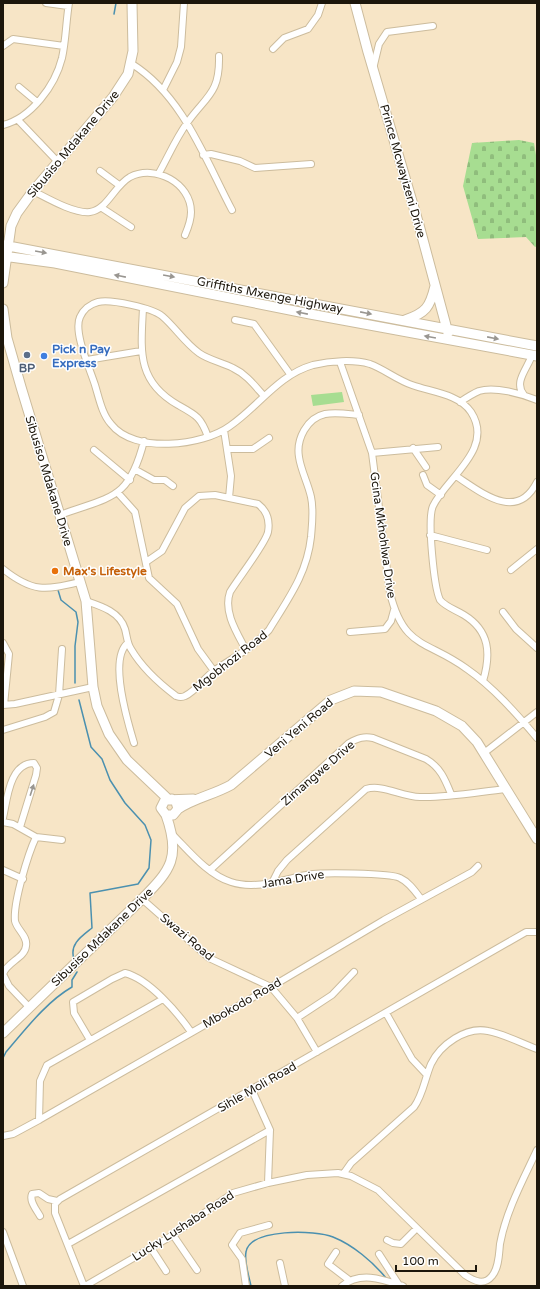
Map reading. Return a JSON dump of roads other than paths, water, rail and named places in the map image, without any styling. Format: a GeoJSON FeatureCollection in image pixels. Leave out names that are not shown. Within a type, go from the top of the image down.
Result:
{"type":"FeatureCollection","features":[{"type":"Feature","properties":{"kind":"street"},"geometry":{"type":"LineString","coordinates":[[3,126],[18,120],[37,102],[57,72],[64,46],[69,5],[46,3]]}},
{"type":"Feature","properties":{"kind":"street","name":"Sibusiso Mdakane Drive"},"geometry":{"type":"LineString","coordinates":[[3,283],[5,245],[11,226],[18,213],[33,192],[113,97],[132,64],[132,3]]}},
{"type":"Feature","properties":{"kind":"street"},"geometry":{"type":"LineString","coordinates":[[163,90],[177,62],[181,46],[184,3]]}},
{"type":"Feature","properties":{"kind":"street"},"geometry":{"type":"LineString","coordinates":[[273,49],[284,38],[308,29],[318,16],[322,3]]}},
{"type":"Feature","properties":{"kind":"street","name":"Prince Mcwayizeni Drive"},"geometry":{"type":"LineString","coordinates":[[355,3],[450,340]]}},
{"type":"Feature","properties":{"kind":"street"},"geometry":{"type":"LineString","coordinates":[[373,70],[380,44],[387,32],[433,26]]}},
{"type":"Feature","properties":{"kind":"street"},"geometry":{"type":"LineString","coordinates":[[3,46],[13,39],[64,46]]}},
{"type":"Feature","properties":{"kind":"street"},"geometry":{"type":"LineString","coordinates":[[158,174],[187,122],[207,100],[217,82],[219,74],[219,56]]}},
{"type":"Feature","properties":{"kind":"street"},"geometry":{"type":"LineString","coordinates":[[132,64],[144,72],[163,90],[187,122],[232,210]]}},
{"type":"Feature","properties":{"kind":"street"},"geometry":{"type":"LineString","coordinates":[[19,87],[37,102]]}},
{"type":"Feature","properties":{"kind":"street"},"geometry":{"type":"LineString","coordinates":[[18,120],[58,162]]}},
{"type":"Feature","properties":{"kind":"street"},"geometry":{"type":"LineString","coordinates":[[204,155],[210,154],[240,161],[255,168],[311,164]]}},
{"type":"Feature","properties":{"kind":"street"},"geometry":{"type":"LineString","coordinates":[[100,171],[119,185]]}},
{"type":"Feature","properties":{"kind":"street"},"geometry":{"type":"LineString","coordinates":[[33,192],[82,212],[89,212],[102,208],[119,185],[130,177],[141,173],[158,174],[174,181],[185,191],[191,212],[185,235]]}},
{"type":"Feature","properties":{"kind":"street"},"geometry":{"type":"LineString","coordinates":[[102,208],[131,228]]}},
{"type":"Feature","properties":{"kind":"street","name":"Griffiths Mxenge Highway"},"geometry":{"type":"LineString","coordinates":[[5,245],[537,346]]}},
{"type":"Feature","properties":{"kind":"street","name":"Griffiths Mxenge Highway"},"geometry":{"type":"LineString","coordinates":[[4,256],[55,264],[534,356]]}},
{"type":"Feature","properties":{"kind":"street"},"geometry":{"type":"LineString","coordinates":[[404,320],[425,310],[431,300],[435,285]]}},
{"type":"Feature","properties":{"kind":"street"},"geometry":{"type":"LineString","coordinates":[[264,396],[242,373],[200,354],[184,341],[161,315],[143,308],[106,302],[98,302],[87,308],[82,313],[78,328],[102,407],[110,423],[116,430],[127,436],[144,441],[172,444],[208,437],[224,430],[290,374],[314,365],[340,362],[370,364],[400,381],[460,402],[471,413],[476,423],[477,432],[475,446],[431,512],[430,535],[436,586],[440,600],[477,624],[485,638],[488,651],[483,681]]}},
{"type":"Feature","properties":{"kind":"street"},"geometry":{"type":"LineString","coordinates":[[143,308],[141,351],[144,370],[156,390],[165,397],[198,416],[208,437]]}},
{"type":"Feature","properties":{"kind":"street","name":"Sibusiso Mdakane Drive"},"geometry":{"type":"LineString","coordinates":[[3,309],[5,338],[86,601],[93,687],[97,706],[109,734],[127,760],[167,801]]}},
{"type":"Feature","properties":{"kind":"street"},"geometry":{"type":"LineString","coordinates":[[235,320],[254,324],[290,374]]}},
{"type":"Feature","properties":{"kind":"street"},"geometry":{"type":"LineString","coordinates":[[87,360],[141,351]]}},
{"type":"Feature","properties":{"kind":"street"},"geometry":{"type":"LineString","coordinates":[[524,395],[520,390],[520,379],[534,356]]}},
{"type":"Feature","properties":{"kind":"street","name":"Gcina Mkhohlwa Drive"},"geometry":{"type":"LineString","coordinates":[[340,362],[372,453],[390,593],[394,610],[401,623],[418,642],[458,663],[483,681],[524,722],[537,738]]}},
{"type":"Feature","properties":{"kind":"street"},"geometry":{"type":"LineString","coordinates":[[460,402],[480,391],[516,392],[537,400]]}},
{"type":"Feature","properties":{"kind":"street","name":"Mgobhozi Road"},"geometry":{"type":"LineString","coordinates":[[86,601],[98,605],[119,617],[125,629],[128,643],[140,661],[166,688],[178,697],[187,695],[214,671],[239,656],[269,630],[306,566],[311,536],[313,510],[311,498],[298,456],[298,445],[307,426],[320,416],[333,413],[359,415]]}},
{"type":"Feature","properties":{"kind":"street"},"geometry":{"type":"LineString","coordinates":[[224,430],[229,450],[231,476],[229,498]]}},
{"type":"Feature","properties":{"kind":"street"},"geometry":{"type":"LineString","coordinates":[[229,450],[253,448],[270,438]]}},
{"type":"Feature","properties":{"kind":"street"},"geometry":{"type":"LineString","coordinates":[[60,515],[118,493],[130,480],[136,470],[144,441]]}},
{"type":"Feature","properties":{"kind":"street"},"geometry":{"type":"LineString","coordinates":[[372,453],[413,448],[438,447]]}},
{"type":"Feature","properties":{"kind":"street"},"geometry":{"type":"LineString","coordinates":[[413,448],[426,467]]}},
{"type":"Feature","properties":{"kind":"street"},"geometry":{"type":"LineString","coordinates":[[94,450],[130,480]]}},
{"type":"Feature","properties":{"kind":"street"},"geometry":{"type":"LineString","coordinates":[[136,470],[154,480],[165,480],[173,486]]}},
{"type":"Feature","properties":{"kind":"street"},"geometry":{"type":"LineString","coordinates":[[423,475],[427,485],[441,495]]}},
{"type":"Feature","properties":{"kind":"street"},"geometry":{"type":"LineString","coordinates":[[456,476],[494,499],[504,502],[513,502],[525,498],[537,482]]}},
{"type":"Feature","properties":{"kind":"street"},"geometry":{"type":"LineString","coordinates":[[118,493],[135,512],[149,578],[177,604],[198,649],[214,671]]}},
{"type":"Feature","properties":{"kind":"street"},"geometry":{"type":"LineString","coordinates":[[146,562],[162,551],[180,516],[191,502],[199,496],[207,495],[258,504],[265,511],[269,523],[268,532],[229,595],[230,615],[246,650]]}},
{"type":"Feature","properties":{"kind":"street"},"geometry":{"type":"LineString","coordinates":[[430,535],[487,550]]}},
{"type":"Feature","properties":{"kind":"street"},"geometry":{"type":"LineString","coordinates":[[511,570],[537,549]]}},
{"type":"Feature","properties":{"kind":"street"},"geometry":{"type":"LineString","coordinates":[[3,569],[26,585],[40,588],[80,582]]}},
{"type":"Feature","properties":{"kind":"street"},"geometry":{"type":"LineString","coordinates":[[350,632],[385,629],[391,621],[394,610]]}},
{"type":"Feature","properties":{"kind":"street"},"geometry":{"type":"LineString","coordinates":[[503,612],[516,630],[537,648]]}},
{"type":"Feature","properties":{"kind":"street"},"geometry":{"type":"LineString","coordinates":[[3,643],[8,654],[4,705],[93,687]]}},
{"type":"Feature","properties":{"kind":"street"},"geometry":{"type":"LineString","coordinates":[[128,643],[123,648],[120,657],[120,690],[134,743]]}},
{"type":"Feature","properties":{"kind":"street"},"geometry":{"type":"LineString","coordinates":[[3,730],[50,715],[55,709],[59,695],[62,649]]}},
{"type":"Feature","properties":{"kind":"street","name":"Veni Yeni Road"},"geometry":{"type":"LineString","coordinates":[[167,801],[195,799],[217,792],[231,785],[320,708],[337,697],[354,691],[381,692],[436,711],[462,726],[471,734],[537,839]]}},
{"type":"Feature","properties":{"kind":"street"},"geometry":{"type":"LineString","coordinates":[[484,753],[537,712]]}},
{"type":"Feature","properties":{"kind":"street","name":"Zimangwe Drive"},"geometry":{"type":"LineString","coordinates":[[210,870],[310,778],[350,743],[357,739],[367,737],[373,738],[426,758],[441,772],[450,794]]}},
{"type":"Feature","properties":{"kind":"street"},"geometry":{"type":"LineString","coordinates":[[3,818],[12,780],[19,771],[29,764],[34,764],[36,766],[36,775],[20,827]]}},
{"type":"Feature","properties":{"kind":"street"},"geometry":{"type":"LineString","coordinates":[[272,883],[287,860],[366,788],[377,788],[406,796],[421,797],[506,789]]}},
{"type":"Feature","properties":{"kind":"street","name":"Veni Yeni Road"},"geometry":{"type":"LineString","coordinates":[[173,813],[195,799]]}},
{"type":"Feature","properties":{"kind":"street"},"geometry":{"type":"LineString","coordinates":[[167,801],[176,802],[173,813],[162,810],[167,801]]}},
{"type":"Feature","properties":{"kind":"street","name":"Sibusiso Mdakane Drive"},"geometry":{"type":"LineString","coordinates":[[3,1033],[142,899],[170,867],[173,852],[173,813]]}},
{"type":"Feature","properties":{"kind":"street"},"geometry":{"type":"LineString","coordinates":[[3,822],[20,827],[36,837],[62,840]]}},
{"type":"Feature","properties":{"kind":"street","name":"Jama Drive"},"geometry":{"type":"LineString","coordinates":[[172,831],[210,870],[221,878],[232,883],[272,883],[320,873],[396,876],[408,883],[421,899]]}},
{"type":"Feature","properties":{"kind":"street"},"geometry":{"type":"LineString","coordinates":[[29,1007],[12,990],[4,979],[4,972],[23,953],[27,945],[17,926],[15,918],[23,879],[36,837]]}},
{"type":"Feature","properties":{"kind":"street","name":"Mbokodo Road"},"geometry":{"type":"LineString","coordinates":[[3,1136],[13,1134],[39,1120],[272,987],[421,899],[472,872],[478,866]]}},
{"type":"Feature","properties":{"kind":"street"},"geometry":{"type":"LineString","coordinates":[[3,870],[23,879]]}},
{"type":"Feature","properties":{"kind":"street","name":"Swazi Road"},"geometry":{"type":"LineString","coordinates":[[142,899],[209,958],[272,987],[297,1018],[317,1052]]}},
{"type":"Feature","properties":{"kind":"street","name":"Sihle Moli Road"},"geometry":{"type":"LineString","coordinates":[[57,1201],[526,932],[537,932]]}},
{"type":"Feature","properties":{"kind":"street"},"geometry":{"type":"LineString","coordinates":[[297,1018],[332,995],[354,972]]}},
{"type":"Feature","properties":{"kind":"street"},"geometry":{"type":"LineString","coordinates":[[90,1040],[74,1013],[72,1005],[75,999],[118,975],[125,973],[139,980],[163,999],[174,1009],[191,1032]]}},
{"type":"Feature","properties":{"kind":"street"},"geometry":{"type":"LineString","coordinates":[[3,989],[12,990]]}},
{"type":"Feature","properties":{"kind":"street"},"geometry":{"type":"LineString","coordinates":[[39,1120],[40,1081],[44,1070],[51,1062],[163,999]]}},
{"type":"Feature","properties":{"kind":"street"},"geometry":{"type":"LineString","coordinates":[[386,1013],[412,1059],[426,1075]]}},
{"type":"Feature","properties":{"kind":"street"},"geometry":{"type":"LineString","coordinates":[[344,1173],[351,1163],[414,1107],[419,1099],[426,1075],[434,1058],[442,1046],[473,1031],[487,1031],[537,1049]]}},
{"type":"Feature","properties":{"kind":"street"},"geometry":{"type":"LineString","coordinates":[[252,1090],[270,1130],[268,1183]]}},
{"type":"Feature","properties":{"kind":"street"},"geometry":{"type":"LineString","coordinates":[[68,1244],[270,1130]]}},
{"type":"Feature","properties":{"kind":"street","name":"Lucky Lushaba Road"},"geometry":{"type":"LineString","coordinates":[[85,1286],[173,1235],[233,1193],[268,1183],[307,1175],[344,1173],[378,1190],[465,1275],[478,1282],[488,1280],[496,1270],[502,1232],[507,1217],[537,1150]]}},
{"type":"Feature","properties":{"kind":"street"},"geometry":{"type":"LineString","coordinates":[[40,1216],[32,1202],[32,1194],[39,1192],[48,1199],[57,1201],[55,1208],[56,1213],[85,1286]]}},
{"type":"Feature","properties":{"kind":"street"},"geometry":{"type":"LineString","coordinates":[[246,1286],[242,1259],[232,1245],[240,1233],[269,1225]]}},
{"type":"Feature","properties":{"kind":"street"},"geometry":{"type":"LineString","coordinates":[[387,1240],[393,1243],[401,1244],[417,1228]]}},
{"type":"Feature","properties":{"kind":"street"},"geometry":{"type":"LineString","coordinates":[[3,1232],[23,1286]]}},
{"type":"Feature","properties":{"kind":"street"},"geometry":{"type":"LineString","coordinates":[[173,1235],[197,1270]]}},
{"type":"Feature","properties":{"kind":"street"},"geometry":{"type":"LineString","coordinates":[[151,1248],[166,1271]]}},
{"type":"Feature","properties":{"kind":"street"},"geometry":{"type":"LineString","coordinates":[[336,1252],[328,1264],[349,1280]]}},
{"type":"Feature","properties":{"kind":"street"},"geometry":{"type":"LineString","coordinates":[[379,1254],[399,1285]]}},
{"type":"Feature","properties":{"kind":"street"},"geometry":{"type":"LineString","coordinates":[[280,1263],[285,1286]]}},
{"type":"Feature","properties":{"kind":"street"},"geometry":{"type":"LineString","coordinates":[[342,1286],[349,1280],[359,1277],[379,1279],[399,1285]]}},
{"type":"Feature","properties":{"kind":"waterway"},"geometry":{"type":"LineString","coordinates":[[114,14],[116,3]]}},
{"type":"Feature","properties":{"kind":"waterway"},"geometry":{"type":"LineString","coordinates":[[58,590],[61,600],[76,612],[78,622],[75,646],[75,683]]}},
{"type":"Feature","properties":{"kind":"waterway"},"geometry":{"type":"LineString","coordinates":[[74,959],[73,949],[77,941],[92,928],[90,893],[138,884],[149,868],[151,840],[145,825],[125,803],[110,780],[102,759],[91,747],[79,700]]}},
{"type":"Feature","properties":{"kind":"waterway"},"geometry":{"type":"LineString","coordinates":[[3,1058],[6,1052],[36,1017],[53,1000],[72,987],[72,980],[77,972]]}},
{"type":"Feature","properties":{"kind":"waterway"},"geometry":{"type":"LineString","coordinates":[[251,1286],[246,1265],[246,1252],[250,1244],[271,1235],[299,1232],[325,1235],[340,1240],[362,1254],[386,1278]]}},
{"type":"Feature","properties":{"kind":"place","name":"BP"},"geometry":{"type":"Point","coordinates":[27,355]}},
{"type":"Feature","properties":{"kind":"place","name":"Pick n Pay Express"},"geometry":{"type":"Point","coordinates":[44,356]}},
{"type":"Feature","properties":{"kind":"place","name":"Max's Lifestyle"},"geometry":{"type":"Point","coordinates":[55,571]}}]}
